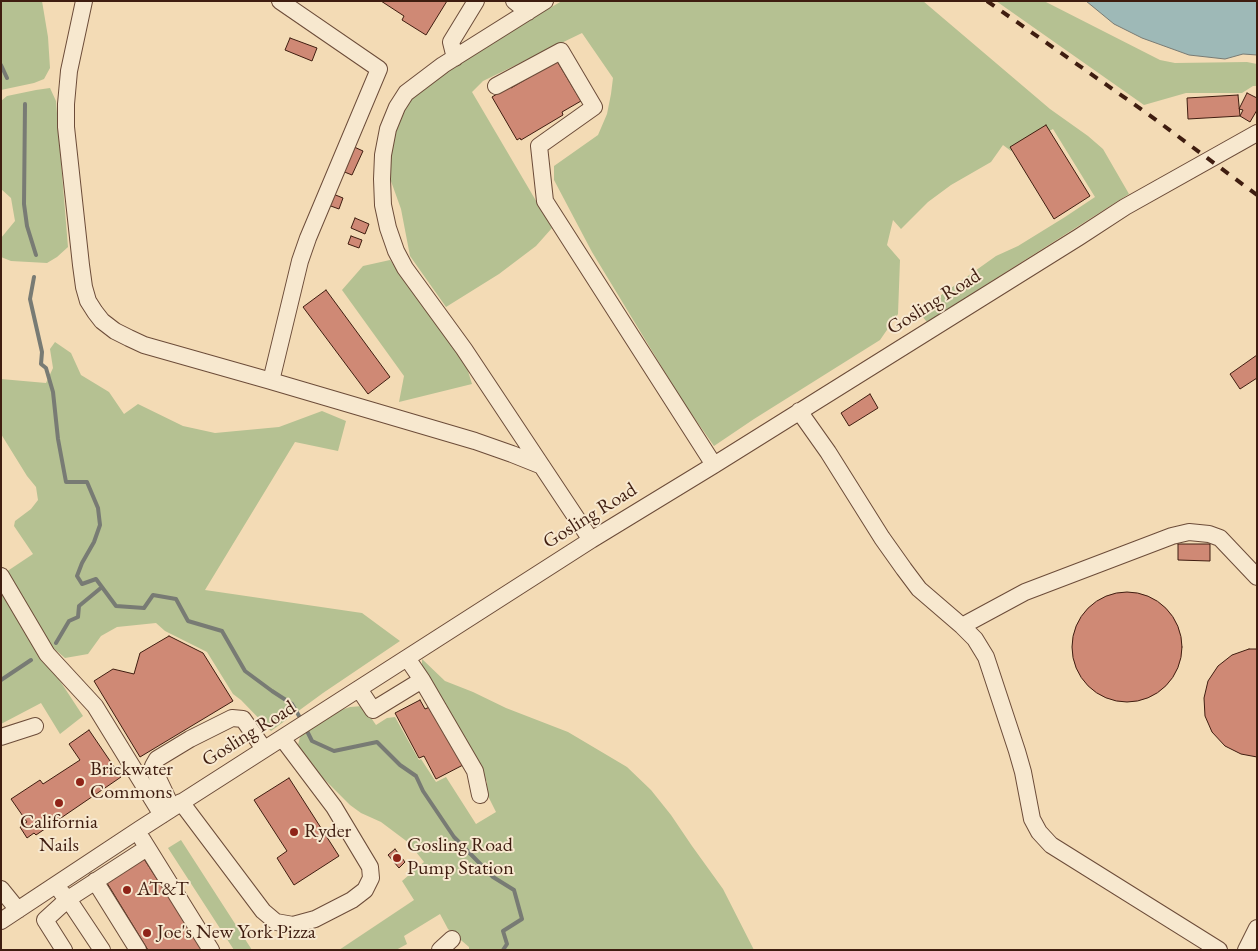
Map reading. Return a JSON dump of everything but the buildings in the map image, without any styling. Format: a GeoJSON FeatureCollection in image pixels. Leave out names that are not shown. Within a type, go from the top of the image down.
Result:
{"type":"FeatureCollection","features":[{"type":"Feature","properties":{"kind":"street"},"geometry":{"type":"LineString","coordinates":[[84,1],[69,71],[66,120],[80,265],[88,301],[102,321],[115,331],[144,345],[475,440],[542,466]]}},
{"type":"Feature","properties":{"kind":"street"},"geometry":{"type":"LineString","coordinates":[[271,381],[300,261],[379,69],[280,1]]}},
{"type":"Feature","properties":{"kind":"street"},"geometry":{"type":"LineString","coordinates":[[455,58],[451,42],[476,1]]}},
{"type":"Feature","properties":{"kind":"street"},"geometry":{"type":"LineString","coordinates":[[514,1],[528,12]]}},
{"type":"Feature","properties":{"kind":"street"},"geometry":{"type":"LineString","coordinates":[[545,1],[455,58],[406,93],[397,107],[388,129],[382,179],[383,205],[396,251],[405,268],[464,349],[591,540]]}},
{"type":"Feature","properties":{"kind":"street"},"geometry":{"type":"LineString","coordinates":[[496,86],[561,51],[594,107],[539,146],[544,201],[714,464]]}},
{"type":"Feature","properties":{"kind":"street","name":"Gosling Road"},"geometry":{"type":"LineString","coordinates":[[1,921],[137,831],[591,540],[1125,206],[1257,133]]}},
{"type":"Feature","properties":{"kind":"street"},"geometry":{"type":"LineString","coordinates":[[799,411],[904,569],[920,589],[975,639],[986,657],[1023,772],[1032,819],[1040,832],[1051,844],[1219,950]]}},
{"type":"Feature","properties":{"kind":"street"},"geometry":{"type":"LineString","coordinates":[[962,626],[1041,585],[1172,536],[1189,532],[1209,534],[1220,538],[1257,576]]}},
{"type":"Feature","properties":{"kind":"street"},"geometry":{"type":"LineString","coordinates":[[1,576],[47,654],[95,706],[172,809],[263,911],[276,922],[293,925],[315,920],[352,900],[365,890],[371,878],[370,867],[334,807],[282,738]]}},
{"type":"Feature","properties":{"kind":"street"},"geometry":{"type":"LineString","coordinates":[[407,658],[422,680],[475,771],[480,795]]}},
{"type":"Feature","properties":{"kind":"street"},"geometry":{"type":"LineString","coordinates":[[359,689],[373,710],[422,680]]}},
{"type":"Feature","properties":{"kind":"street"},"geometry":{"type":"LineString","coordinates":[[172,809],[156,774],[154,766],[157,759],[190,739],[232,718],[243,719],[264,749]]}},
{"type":"Feature","properties":{"kind":"street"},"geometry":{"type":"LineString","coordinates":[[1,736],[35,726]]}},
{"type":"Feature","properties":{"kind":"street"},"geometry":{"type":"LineString","coordinates":[[137,831],[211,950]]}},
{"type":"Feature","properties":{"kind":"street"},"geometry":{"type":"LineString","coordinates":[[64,950],[45,920],[68,899],[147,848]]}},
{"type":"Feature","properties":{"kind":"street"},"geometry":{"type":"LineString","coordinates":[[95,881],[138,950]]}},
{"type":"Feature","properties":{"kind":"street"},"geometry":{"type":"LineString","coordinates":[[54,886],[68,899],[102,950]]}},
{"type":"Feature","properties":{"kind":"street"},"geometry":{"type":"LineString","coordinates":[[1,889],[18,910]]}},
{"type":"Feature","properties":{"kind":"street"},"geometry":{"type":"LineString","coordinates":[[1246,950],[1257,928]]}},
{"type":"Feature","properties":{"kind":"green space"},"geometry":{"type":"Polygon","coordinates":[[[1,1],[42,1],[48,37],[50,68],[44,79],[1,90],[1,1]]]}},
{"type":"Feature","properties":{"kind":"green space"},"geometry":{"type":"Polygon","coordinates":[[[562,1],[923,1],[1050,109],[1103,149],[1129,194],[927,322],[921,315],[923,308],[996,256],[1018,246],[1095,197],[1053,129],[1011,151],[1003,145],[991,162],[951,185],[928,202],[901,229],[893,220],[887,245],[900,260],[898,314],[880,340],[714,446],[683,402],[592,252],[554,180],[554,166],[598,135],[607,114],[611,94],[613,78],[582,33],[483,81],[472,92],[552,228],[536,246],[499,274],[446,307],[410,256],[401,209],[387,170],[393,137],[402,110],[417,89],[506,33],[562,1]]]}},
{"type":"Feature","properties":{"kind":"green space"},"geometry":{"type":"Polygon","coordinates":[[[996,1],[1044,1],[1160,60],[1175,63],[1247,62],[1257,64],[1257,86],[1253,86],[1242,93],[1186,93],[1144,105],[996,1]]]}},
{"type":"Feature","properties":{"kind":"green space"},"geometry":{"type":"Polygon","coordinates":[[[50,88],[56,101],[68,247],[47,263],[11,261],[1,257],[1,238],[15,221],[11,198],[1,189],[1,101],[7,96],[50,88]]]}},
{"type":"Feature","properties":{"kind":"green space"},"geometry":{"type":"Polygon","coordinates":[[[390,260],[440,328],[463,355],[472,384],[399,402],[404,376],[342,290],[363,266],[390,260]]]}},
{"type":"Feature","properties":{"kind":"green space"},"geometry":{"type":"Polygon","coordinates":[[[55,342],[71,353],[81,375],[109,392],[124,414],[138,404],[183,426],[215,433],[279,427],[322,411],[346,421],[338,451],[295,442],[205,590],[362,613],[400,641],[271,731],[233,694],[207,652],[165,631],[156,623],[117,627],[101,636],[88,654],[65,658],[52,647],[6,572],[33,554],[14,526],[15,521],[31,509],[38,500],[36,487],[1,434],[1,379],[46,383],[53,368],[50,349],[55,342]]]}},
{"type":"Feature","properties":{"kind":"green space"},"geometry":{"type":"Polygon","coordinates":[[[1,591],[83,716],[60,734],[41,703],[1,724],[1,591]]]}},
{"type":"Feature","properties":{"kind":"green space"},"geometry":{"type":"Polygon","coordinates":[[[422,659],[445,681],[506,708],[568,732],[627,767],[651,790],[671,815],[723,889],[754,950],[469,950],[469,947],[448,929],[440,914],[404,936],[407,944],[396,950],[339,950],[414,900],[402,881],[424,862],[409,843],[381,822],[361,813],[350,805],[321,776],[298,745],[303,732],[341,710],[350,707],[363,706],[376,725],[387,718],[395,717],[419,760],[421,759],[436,782],[446,777],[476,824],[496,812],[486,792],[487,782],[422,666],[422,659]]]}},
{"type":"Feature","properties":{"kind":"green space"},"geometry":{"type":"Polygon","coordinates":[[[181,840],[252,950],[234,950],[168,848],[181,840]]]}},
{"type":"Feature","properties":{"kind":"water"},"geometry":{"type":"Polygon","coordinates":[[[1086,1],[1257,1],[1257,55],[1243,54],[1225,59],[1189,55],[1142,38],[1114,24],[1086,1]]]}},
{"type":"Feature","properties":{"kind":"waterway"},"geometry":{"type":"LineString","coordinates":[[1,65],[7,78]]}},
{"type":"Feature","properties":{"kind":"waterway"},"geometry":{"type":"LineString","coordinates":[[25,104],[24,204],[27,226],[36,255]]}},
{"type":"Feature","properties":{"kind":"waterway"},"geometry":{"type":"LineString","coordinates":[[34,277],[30,299],[42,352],[41,364],[46,368],[53,392],[58,439],[66,482],[87,482],[98,508],[100,525],[94,542],[77,576],[82,584],[96,579],[116,606],[144,608],[153,595],[176,599],[188,621],[222,631],[245,671],[292,704],[302,721]]}},
{"type":"Feature","properties":{"kind":"waterway"},"geometry":{"type":"LineString","coordinates":[[56,643],[69,621],[78,617],[79,606],[102,587]]}},
{"type":"Feature","properties":{"kind":"waterway"},"geometry":{"type":"LineString","coordinates":[[1,680],[31,660]]}},
{"type":"Feature","properties":{"kind":"waterway"},"geometry":{"type":"LineString","coordinates":[[305,727],[312,741],[334,751],[377,742],[400,765],[416,776],[423,791],[454,837],[493,877],[514,890],[522,919],[503,931],[507,944],[503,950]]}},
{"type":"Feature","properties":{"kind":"railway"},"geometry":{"type":"LineString","coordinates":[[987,1],[1148,114],[1257,195]]}},
{"type":"Feature","properties":{"kind":"place","name":"Brickwater Commons"},"geometry":{"type":"Point","coordinates":[80,782]}},
{"type":"Feature","properties":{"kind":"place","name":"California Nails"},"geometry":{"type":"Point","coordinates":[59,803]}},
{"type":"Feature","properties":{"kind":"place","name":"Ryder"},"geometry":{"type":"Point","coordinates":[294,832]}},
{"type":"Feature","properties":{"kind":"place","name":"Gosling Road Pump Station"},"geometry":{"type":"Point","coordinates":[397,858]}},
{"type":"Feature","properties":{"kind":"place","name":"AT&T"},"geometry":{"type":"Point","coordinates":[127,890]}},
{"type":"Feature","properties":{"kind":"place","name":"Joe's New York Pizza"},"geometry":{"type":"Point","coordinates":[147,933]}}]}
